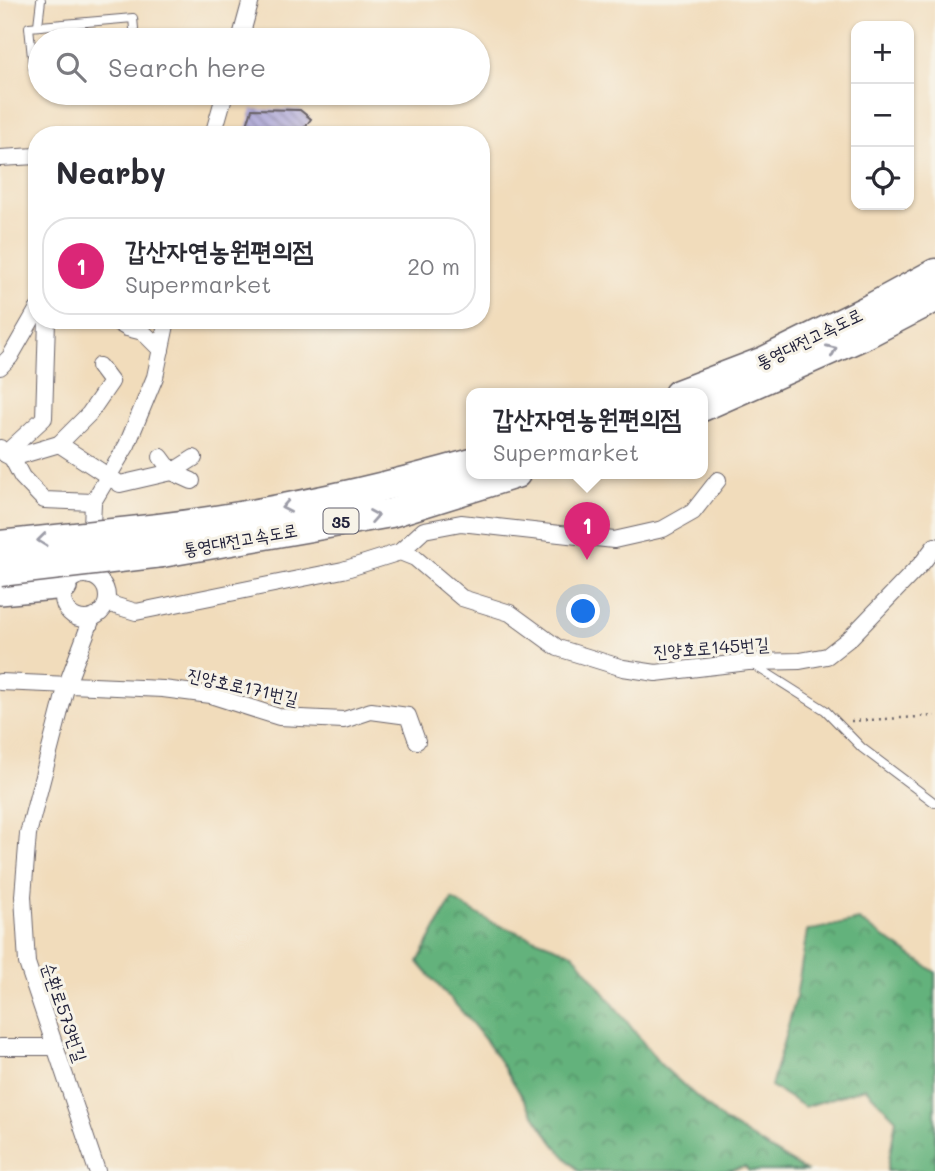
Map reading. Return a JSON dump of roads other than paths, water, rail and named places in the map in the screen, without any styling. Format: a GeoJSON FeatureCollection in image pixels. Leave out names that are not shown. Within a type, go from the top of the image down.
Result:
{"type":"FeatureCollection","features":[{"type":"Feature","properties":{"kind":"highway","name":"통영대전고속도로"},"geometry":{"type":"LineString","coordinates":[[694,388],[764,362],[935,272]]}},
{"type":"Feature","properties":{"kind":"highway","name":"통영대전고속도로"},"geometry":{"type":"LineString","coordinates":[[708,404],[862,336],[935,298]]}},
{"type":"Feature","properties":{"kind":"highway","name":"통영대전고속도로"},"geometry":{"type":"LineString","coordinates":[[0,545],[160,540],[228,519],[385,488],[466,464]]}},
{"type":"Feature","properties":{"kind":"highway","name":"통영대전고속도로"},"geometry":{"type":"LineString","coordinates":[[0,572],[160,540],[391,513],[500,479]]}},
{"type":"Feature","properties":{"kind":"street"},"geometry":{"type":"LineString","coordinates":[[243,28],[251,0]]}},
{"type":"Feature","properties":{"kind":"street"},"geometry":{"type":"LineString","coordinates":[[216,126],[222,105]]}},
{"type":"Feature","properties":{"kind":"street"},"geometry":{"type":"LineString","coordinates":[[0,158],[28,156]]}},
{"type":"Feature","properties":{"kind":"street"},"geometry":{"type":"LineString","coordinates":[[0,367],[10,357],[28,326]]}},
{"type":"Feature","properties":{"kind":"street"},"geometry":{"type":"LineString","coordinates":[[6,453],[44,418],[47,329]]}},
{"type":"Feature","properties":{"kind":"street"},"geometry":{"type":"LineString","coordinates":[[131,329],[143,332],[161,350]]}},
{"type":"Feature","properties":{"kind":"street"},"geometry":{"type":"LineString","coordinates":[[90,576],[93,502],[127,445],[155,377],[165,329]]}},
{"type":"Feature","properties":{"kind":"street"},"geometry":{"type":"LineString","coordinates":[[6,453],[59,443],[89,414],[111,382],[99,366]]}},
{"type":"Feature","properties":{"kind":"street"},"geometry":{"type":"LineString","coordinates":[[59,443],[120,484],[172,472],[194,458]]}},
{"type":"Feature","properties":{"kind":"street"},"geometry":{"type":"LineString","coordinates":[[6,453],[22,477],[44,500],[93,502]]}},
{"type":"Feature","properties":{"kind":"street"},"geometry":{"type":"LineString","coordinates":[[161,457],[172,472],[192,481]]}},
{"type":"Feature","properties":{"kind":"street"},"geometry":{"type":"LineString","coordinates":[[107,603],[136,612],[343,570],[400,552],[424,530],[461,523],[614,540],[663,529],[693,512],[718,480]]}},
{"type":"Feature","properties":{"kind":"street","name":"진양호로145번길"},"geometry":{"type":"LineString","coordinates":[[400,552],[415,558],[462,598],[510,613],[558,648],[623,668],[656,673],[748,662],[800,661],[827,656],[850,638],[935,546]]}},
{"type":"Feature","properties":{"kind":"street"},"geometry":{"type":"LineString","coordinates":[[90,576],[96,578],[106,589],[107,603],[99,615],[78,618],[66,609],[63,595],[76,578],[90,576]]}},
{"type":"Feature","properties":{"kind":"street"},"geometry":{"type":"LineString","coordinates":[[0,594],[66,588]]}},
{"type":"Feature","properties":{"kind":"street","name":"순환로573번길"},"geometry":{"type":"LineString","coordinates":[[92,618],[67,684],[28,834],[23,896],[27,963],[97,1171]]}},
{"type":"Feature","properties":{"kind":"street","name":"진양호로171번길"},"geometry":{"type":"LineString","coordinates":[[0,682],[163,689],[210,695],[279,717],[345,720],[371,711],[408,716],[417,741]]}},
{"type":"Feature","properties":{"kind":"street"},"geometry":{"type":"LineString","coordinates":[[0,1047],[57,1047]]}},
{"type":"Feature","properties":{"kind":"lane"},"geometry":{"type":"LineString","coordinates":[[38,25],[41,0]]}},
{"type":"Feature","properties":{"kind":"lane"},"geometry":{"type":"LineString","coordinates":[[29,28],[38,25],[133,18],[134,28]]}},
{"type":"Feature","properties":{"kind":"lane"},"geometry":{"type":"LineString","coordinates":[[748,662],[825,710],[862,748],[935,803]]}},
{"type":"Feature","properties":{"kind":"place","name":"갑산자연농원편의점"},"geometry":{"type":"Point","coordinates":[587,560]}}]}
